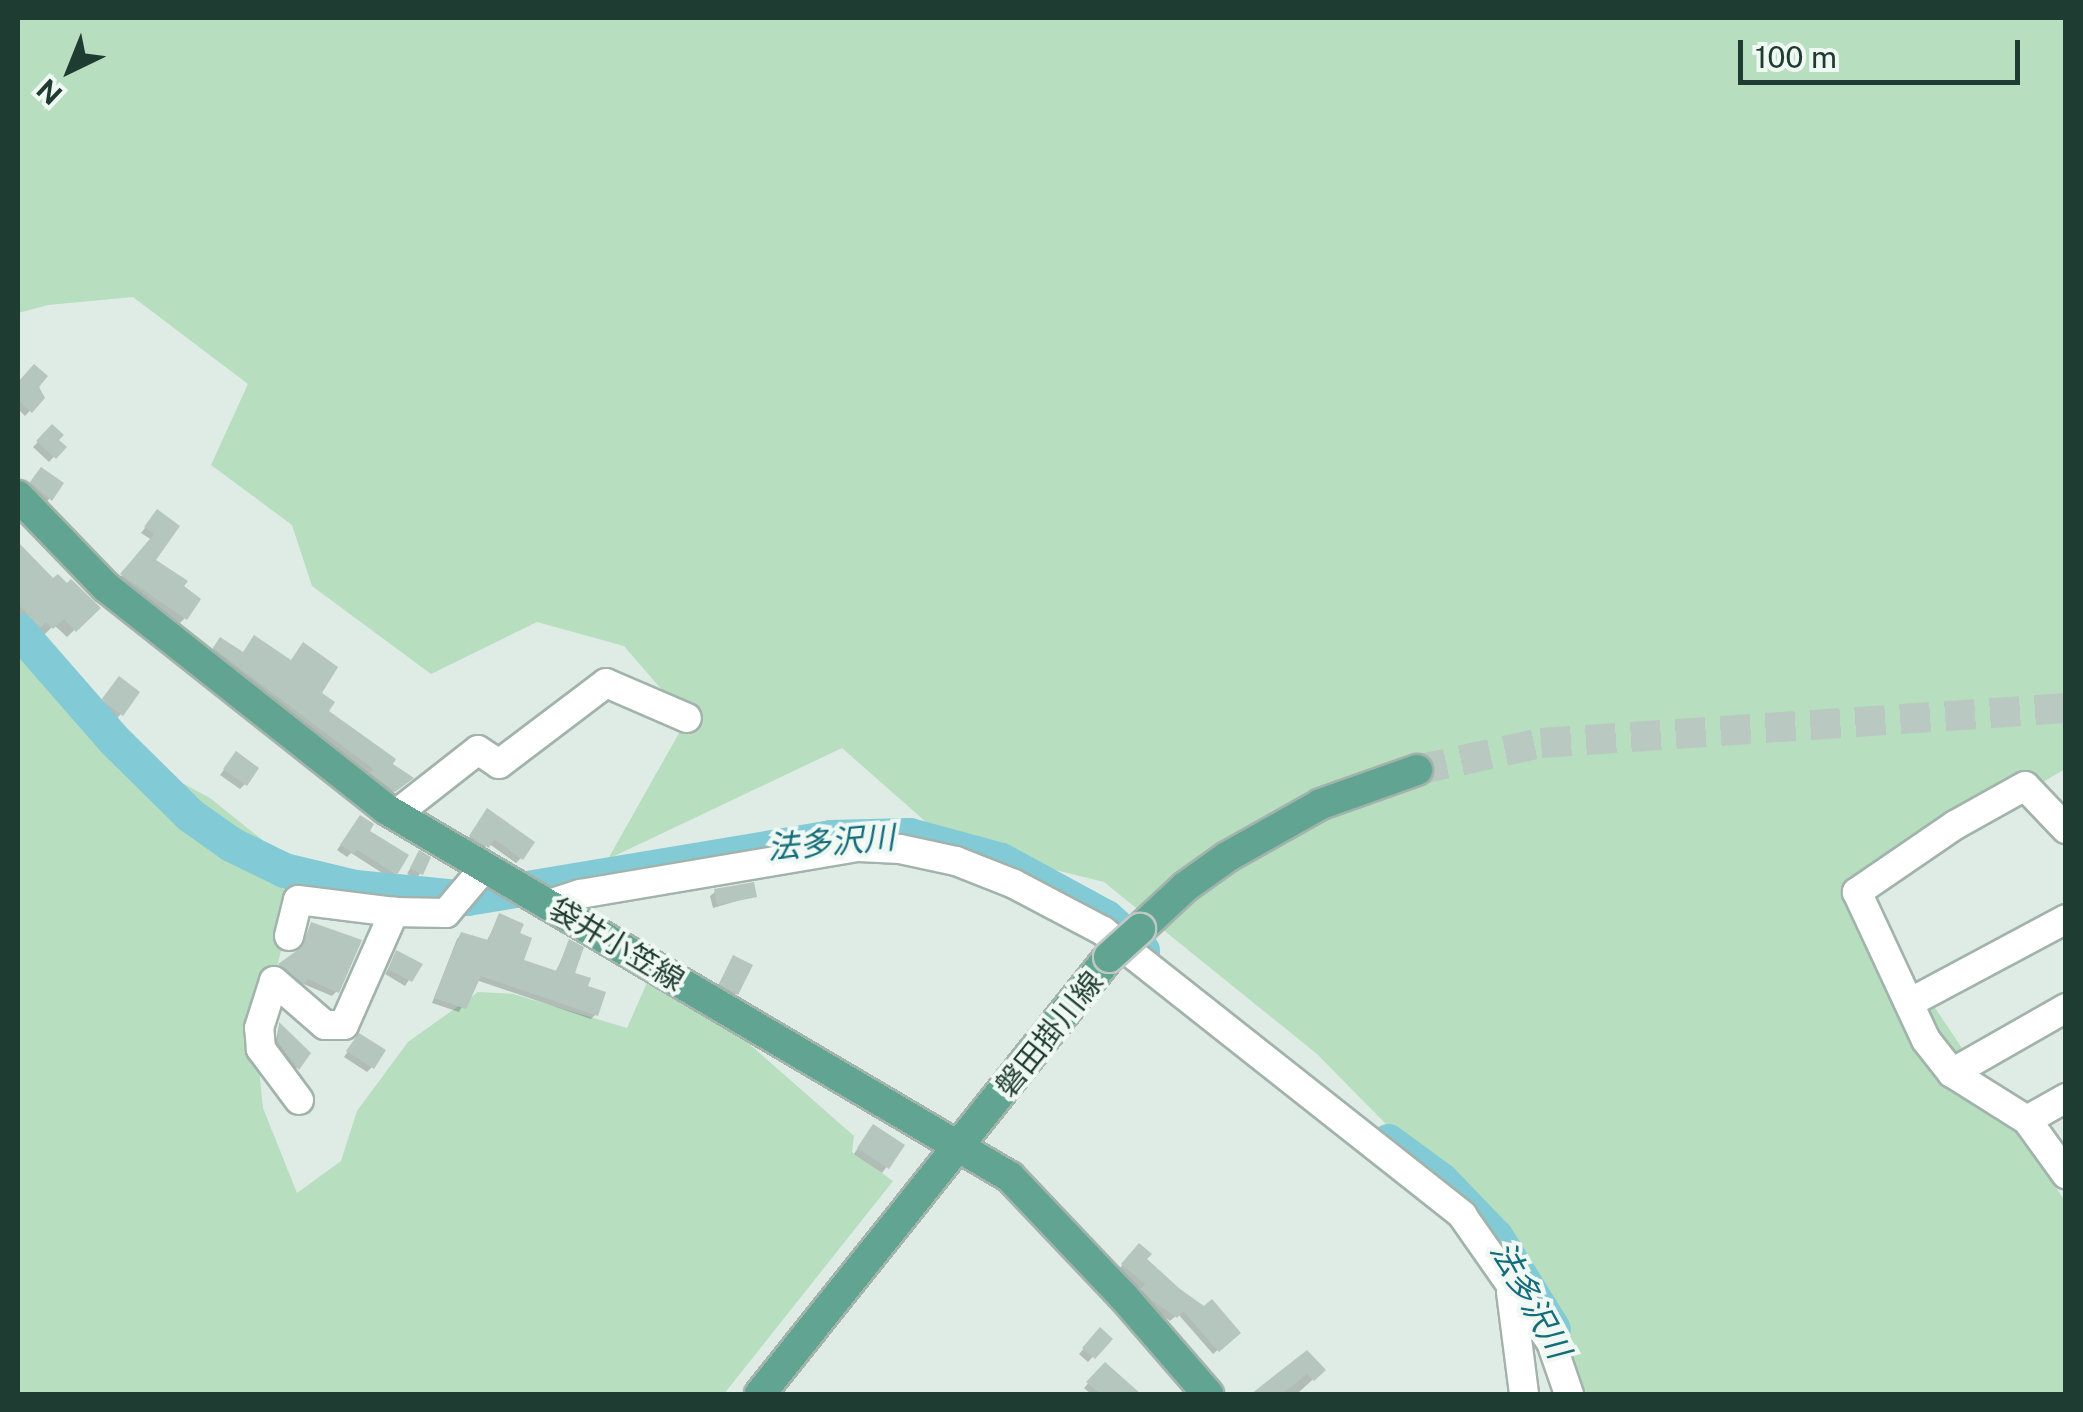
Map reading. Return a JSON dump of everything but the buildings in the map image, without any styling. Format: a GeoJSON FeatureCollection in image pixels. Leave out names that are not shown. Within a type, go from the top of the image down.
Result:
{"type":"FeatureCollection","features":[{"type":"Feature","properties":{"kind":"main road","name":"袋井小笠線"},"geometry":{"type":"LineString","coordinates":[[18,496],[106,587],[395,815],[1010,1177],[1123,1296],[1208,1394]]}},
{"type":"Feature","properties":{"kind":"main road","name":"磐田掛川線"},"geometry":{"type":"LineString","coordinates":[[760,1394],[1110,958],[1185,886],[1227,857],[1321,804],[1418,770]]}},
{"type":"Feature","properties":{"kind":"street"},"geometry":{"type":"LineString","coordinates":[[395,815],[478,750],[499,764],[606,683],[687,718]]}},
{"type":"Feature","properties":{"kind":"street"},"geometry":{"type":"LineString","coordinates":[[2066,829],[2025,786],[1955,826],[1857,892],[1926,1040],[1952,1073],[2027,1120],[2066,1174]]}},
{"type":"Feature","properties":{"kind":"street"},"geometry":{"type":"LineString","coordinates":[[549,904],[580,894],[860,847],[900,849],[956,861],[1014,884],[1102,931],[1462,1215],[1554,1353],[1569,1394]]}},
{"type":"Feature","properties":{"kind":"street"},"geometry":{"type":"LineString","coordinates":[[288,936],[298,900],[394,912],[446,913],[484,868]]}},
{"type":"Feature","properties":{"kind":"street"},"geometry":{"type":"LineString","coordinates":[[299,1100],[261,1048],[259,1028],[274,981],[326,1024],[344,1025],[394,912]]}},
{"type":"Feature","properties":{"kind":"street"},"geometry":{"type":"LineString","coordinates":[[1909,1003],[2066,918]]}},
{"type":"Feature","properties":{"kind":"street"},"geometry":{"type":"LineString","coordinates":[[1952,1073],[2066,1008]]}},
{"type":"Feature","properties":{"kind":"street"},"geometry":{"type":"LineString","coordinates":[[2027,1120],[2066,1098]]}},
{"type":"Feature","properties":{"kind":"street"},"geometry":{"type":"LineString","coordinates":[[1509,1283],[1523,1388]]}},
{"type":"Feature","properties":{"kind":"street"},"geometry":{"type":"LineString","coordinates":[[1523,1388],[1554,1353]]}},
{"type":"Feature","properties":{"kind":"green space"},"geometry":{"type":"Polygon","coordinates":[[[18,18],[2065,18],[2065,769],[1857,892],[2065,1201],[2065,1394],[1571,1394],[1454,1193],[1317,1054],[1104,882],[951,844],[842,748],[608,859],[687,719],[624,646],[537,622],[431,674],[312,586],[292,525],[211,465],[248,384],[133,297],[48,305],[18,313],[18,18]]]}},
{"type":"Feature","properties":{"kind":"green space"},"geometry":{"type":"Polygon","coordinates":[[[18,645],[106,742],[210,798],[296,867],[296,889],[257,1049],[263,1108],[297,1193],[341,1161],[357,1111],[408,1042],[478,992],[513,994],[627,1028],[650,976],[731,1028],[854,1136],[852,1152],[893,1181],[724,1394],[18,1394],[18,645]]]}},
{"type":"Feature","properties":{"kind":"waterway","name":"法多沢川"},"geometry":{"type":"LineString","coordinates":[[18,630],[115,741],[190,815],[231,844],[284,870],[355,887],[467,898],[830,837],[909,835],[1001,860],[1106,917],[1142,950]]}},
{"type":"Feature","properties":{"kind":"waterway","name":"法多沢川"},"geometry":{"type":"LineString","coordinates":[[1388,1141],[1441,1180],[1496,1237],[1553,1329]]}},
{"type":"Feature","properties":{"kind":"tunnel"},"geometry":{"type":"LineString","coordinates":[[1417,770],[1541,743],[2066,708]]}}]}
